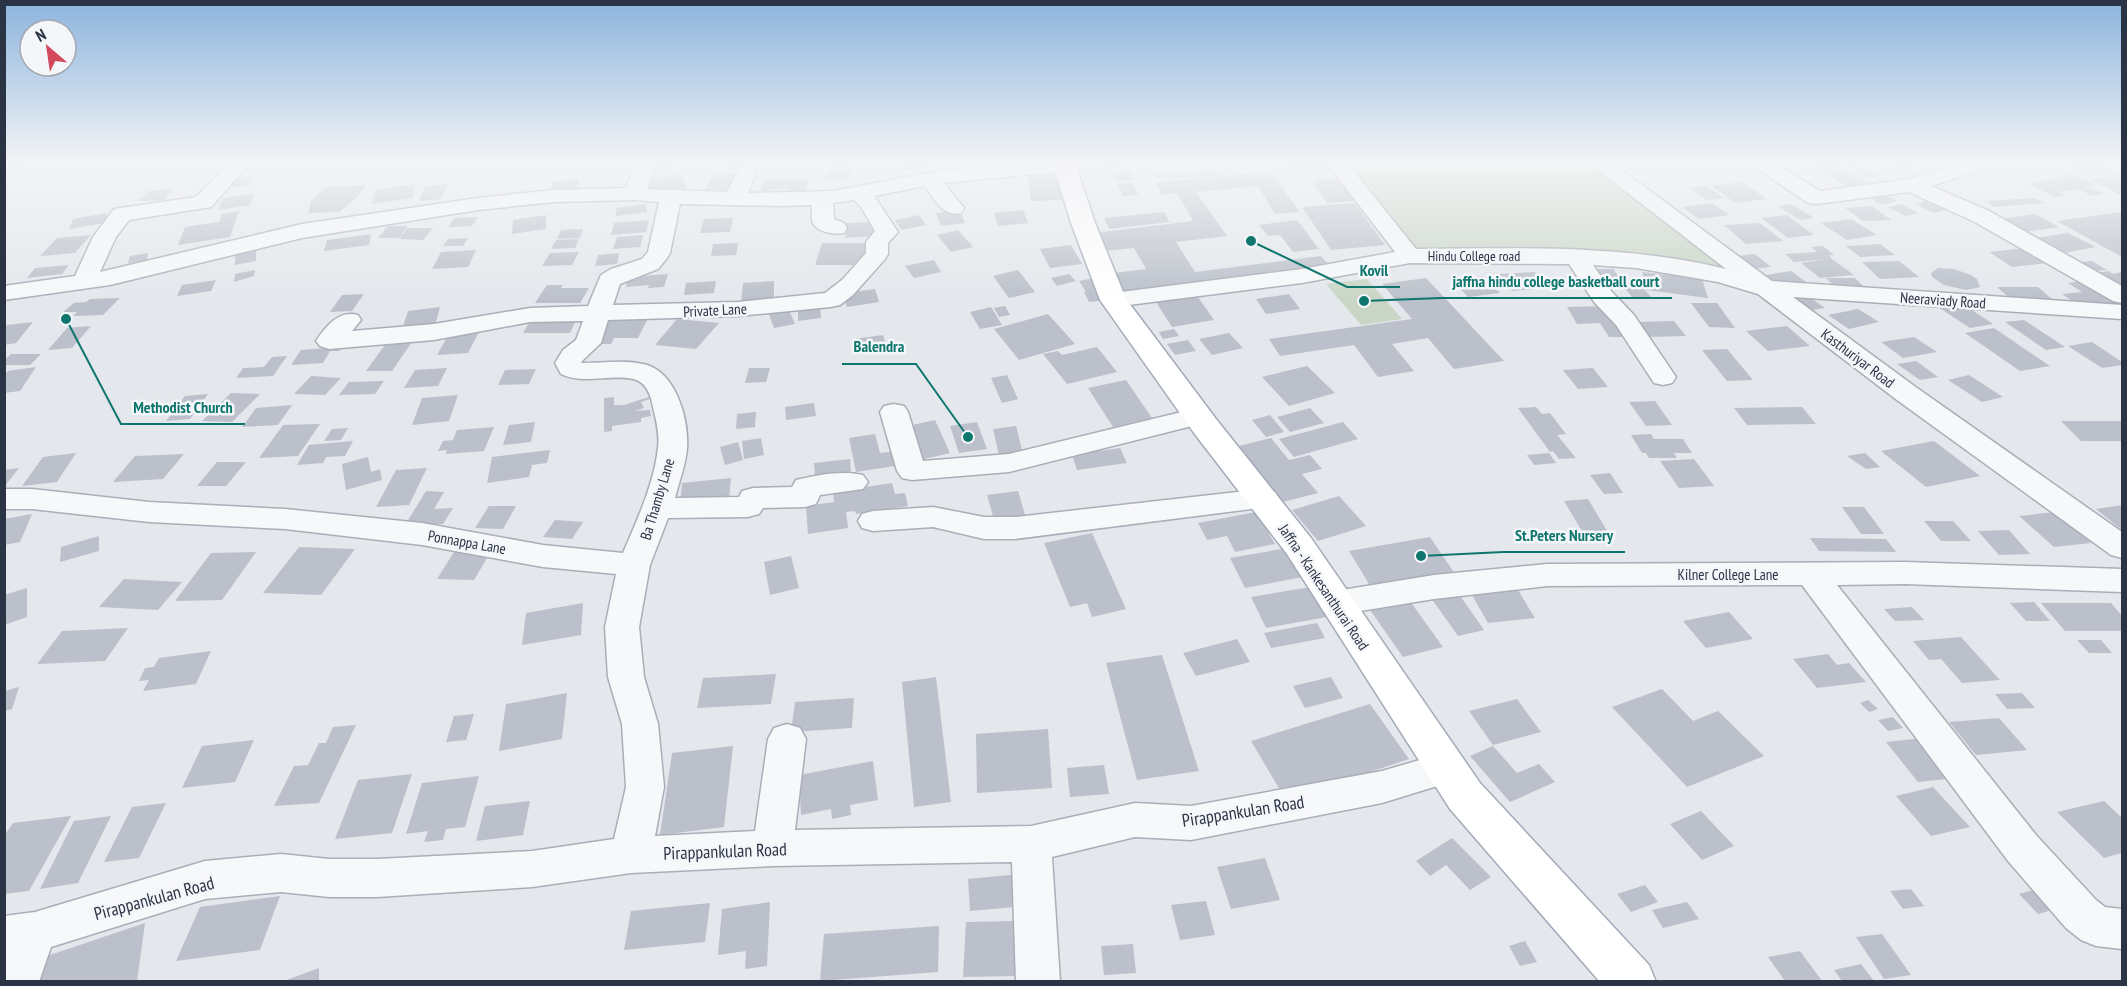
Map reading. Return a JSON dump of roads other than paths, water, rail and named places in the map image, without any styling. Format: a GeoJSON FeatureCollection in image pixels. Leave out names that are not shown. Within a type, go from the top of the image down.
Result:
{"type":"FeatureCollection","features":[{"type":"Feature","properties":{"kind":"main road","name":"Jaffna - Kankesanthurai Road"},"geometry":{"type":"LineString","coordinates":[[1079,209],[1113,300],[1198,416],[1299,546],[1447,768],[1485,820],[1632,981]]}},
{"type":"Feature","properties":{"kind":"street"},"geometry":{"type":"LineString","coordinates":[[84,283],[116,219],[122,214],[156,209]]}},
{"type":"Feature","properties":{"kind":"street"},"geometry":{"type":"LineString","coordinates":[[4,293],[84,283],[138,273],[302,231],[452,209]]}},
{"type":"Feature","properties":{"kind":"street","name":"Ba Thamby Lane"},"geometry":{"type":"LineString","coordinates":[[634,565],[657,508],[673,447],[664,395],[654,379],[639,371],[576,371],[570,368],[568,363],[572,356],[588,343],[607,285],[613,276],[645,266],[659,254],[669,209]]}},
{"type":"Feature","properties":{"kind":"street"},"geometry":{"type":"LineString","coordinates":[[822,209],[823,222],[836,228]]}},
{"type":"Feature","properties":{"kind":"street","name":"Private Lane"},"geometry":{"type":"LineString","coordinates":[[349,320],[329,341],[434,332],[530,315],[738,309],[831,300],[857,280],[877,254],[877,242],[887,232],[874,209]]}},
{"type":"Feature","properties":{"kind":"street"},"geometry":{"type":"LineString","coordinates":[[1373,209],[1410,256]]}},
{"type":"Feature","properties":{"kind":"street","name":"Kasthuriyar Road"},"geometry":{"type":"LineString","coordinates":[[1660,209],[1906,394],[2122,547]]}},
{"type":"Feature","properties":{"kind":"street"},"geometry":{"type":"LineString","coordinates":[[1965,209],[2122,296]]}},
{"type":"Feature","properties":{"kind":"street","name":"Hindu College road"},"geometry":{"type":"LineString","coordinates":[[1113,300],[1302,276],[1410,256],[1576,257],[1636,261],[1721,275],[1764,288]]}},
{"type":"Feature","properties":{"kind":"street"},"geometry":{"type":"LineString","coordinates":[[1576,257],[1603,297],[1625,320],[1663,378]]}},
{"type":"Feature","properties":{"kind":"street","name":"Neeraviady Road"},"geometry":{"type":"LineString","coordinates":[[1764,288],[2122,312]]}},
{"type":"Feature","properties":{"kind":"street"},"geometry":{"type":"LineString","coordinates":[[894,412],[912,471],[1009,462],[1198,416]]}},
{"type":"Feature","properties":{"kind":"street"},"geometry":{"type":"LineString","coordinates":[[657,508],[748,507],[753,498],[805,497],[807,487],[853,482]]}},
{"type":"Feature","properties":{"kind":"street","name":"Ponnappa Lane"},"geometry":{"type":"LineString","coordinates":[[4,499],[32,499],[149,512],[285,519],[422,534],[543,556],[634,565]]}},
{"type":"Feature","properties":{"kind":"street"},"geometry":{"type":"LineString","coordinates":[[873,521],[933,517],[984,528],[1015,528],[1264,500]]}},
{"type":"Feature","properties":{"kind":"street"},"geometry":{"type":"LineString","coordinates":[[631,855],[645,787],[640,724],[626,677],[622,627],[634,565]]}},
{"type":"Feature","properties":{"kind":"street"},"geometry":{"type":"LineString","coordinates":[[1811,574],[2022,848],[2081,914],[2096,926],[2122,929]]}},
{"type":"Feature","properties":{"kind":"street","name":"Kilner College Lane"},"geometry":{"type":"LineString","coordinates":[[1336,603],[1434,587],[1547,575],[1997,575],[2122,580]]}},
{"type":"Feature","properties":{"kind":"street"},"geometry":{"type":"LineString","coordinates":[[773,848],[787,739]]}},
{"type":"Feature","properties":{"kind":"street","name":"Pirappankulan Road"},"geometry":{"type":"LineString","coordinates":[[20,934],[205,880],[281,873],[329,878],[377,879],[532,869],[631,855],[773,848],[947,848],[1031,844],[1135,820],[1191,823],[1382,787],[1447,768]]}},
{"type":"Feature","properties":{"kind":"street"},"geometry":{"type":"LineString","coordinates":[[1031,844],[1038,981]]}},
{"type":"Feature","properties":{"kind":"street"},"geometry":{"type":"LineString","coordinates":[[17,981],[20,934]]}},
{"type":"Feature","properties":{"kind":"place","name":"Kovil"},"geometry":{"type":"Point","coordinates":[1251,241]}},
{"type":"Feature","properties":{"kind":"place","name":"jaffna hindu college basketball court"},"geometry":{"type":"Point","coordinates":[1364,301]}},
{"type":"Feature","properties":{"kind":"place","name":"Methodist Church"},"geometry":{"type":"Point","coordinates":[66,319]}},
{"type":"Feature","properties":{"kind":"place","name":"Balendra"},"geometry":{"type":"Point","coordinates":[968,437]}},
{"type":"Feature","properties":{"kind":"place","name":"St.Peters Nursery"},"geometry":{"type":"Point","coordinates":[1421,556]}}]}
